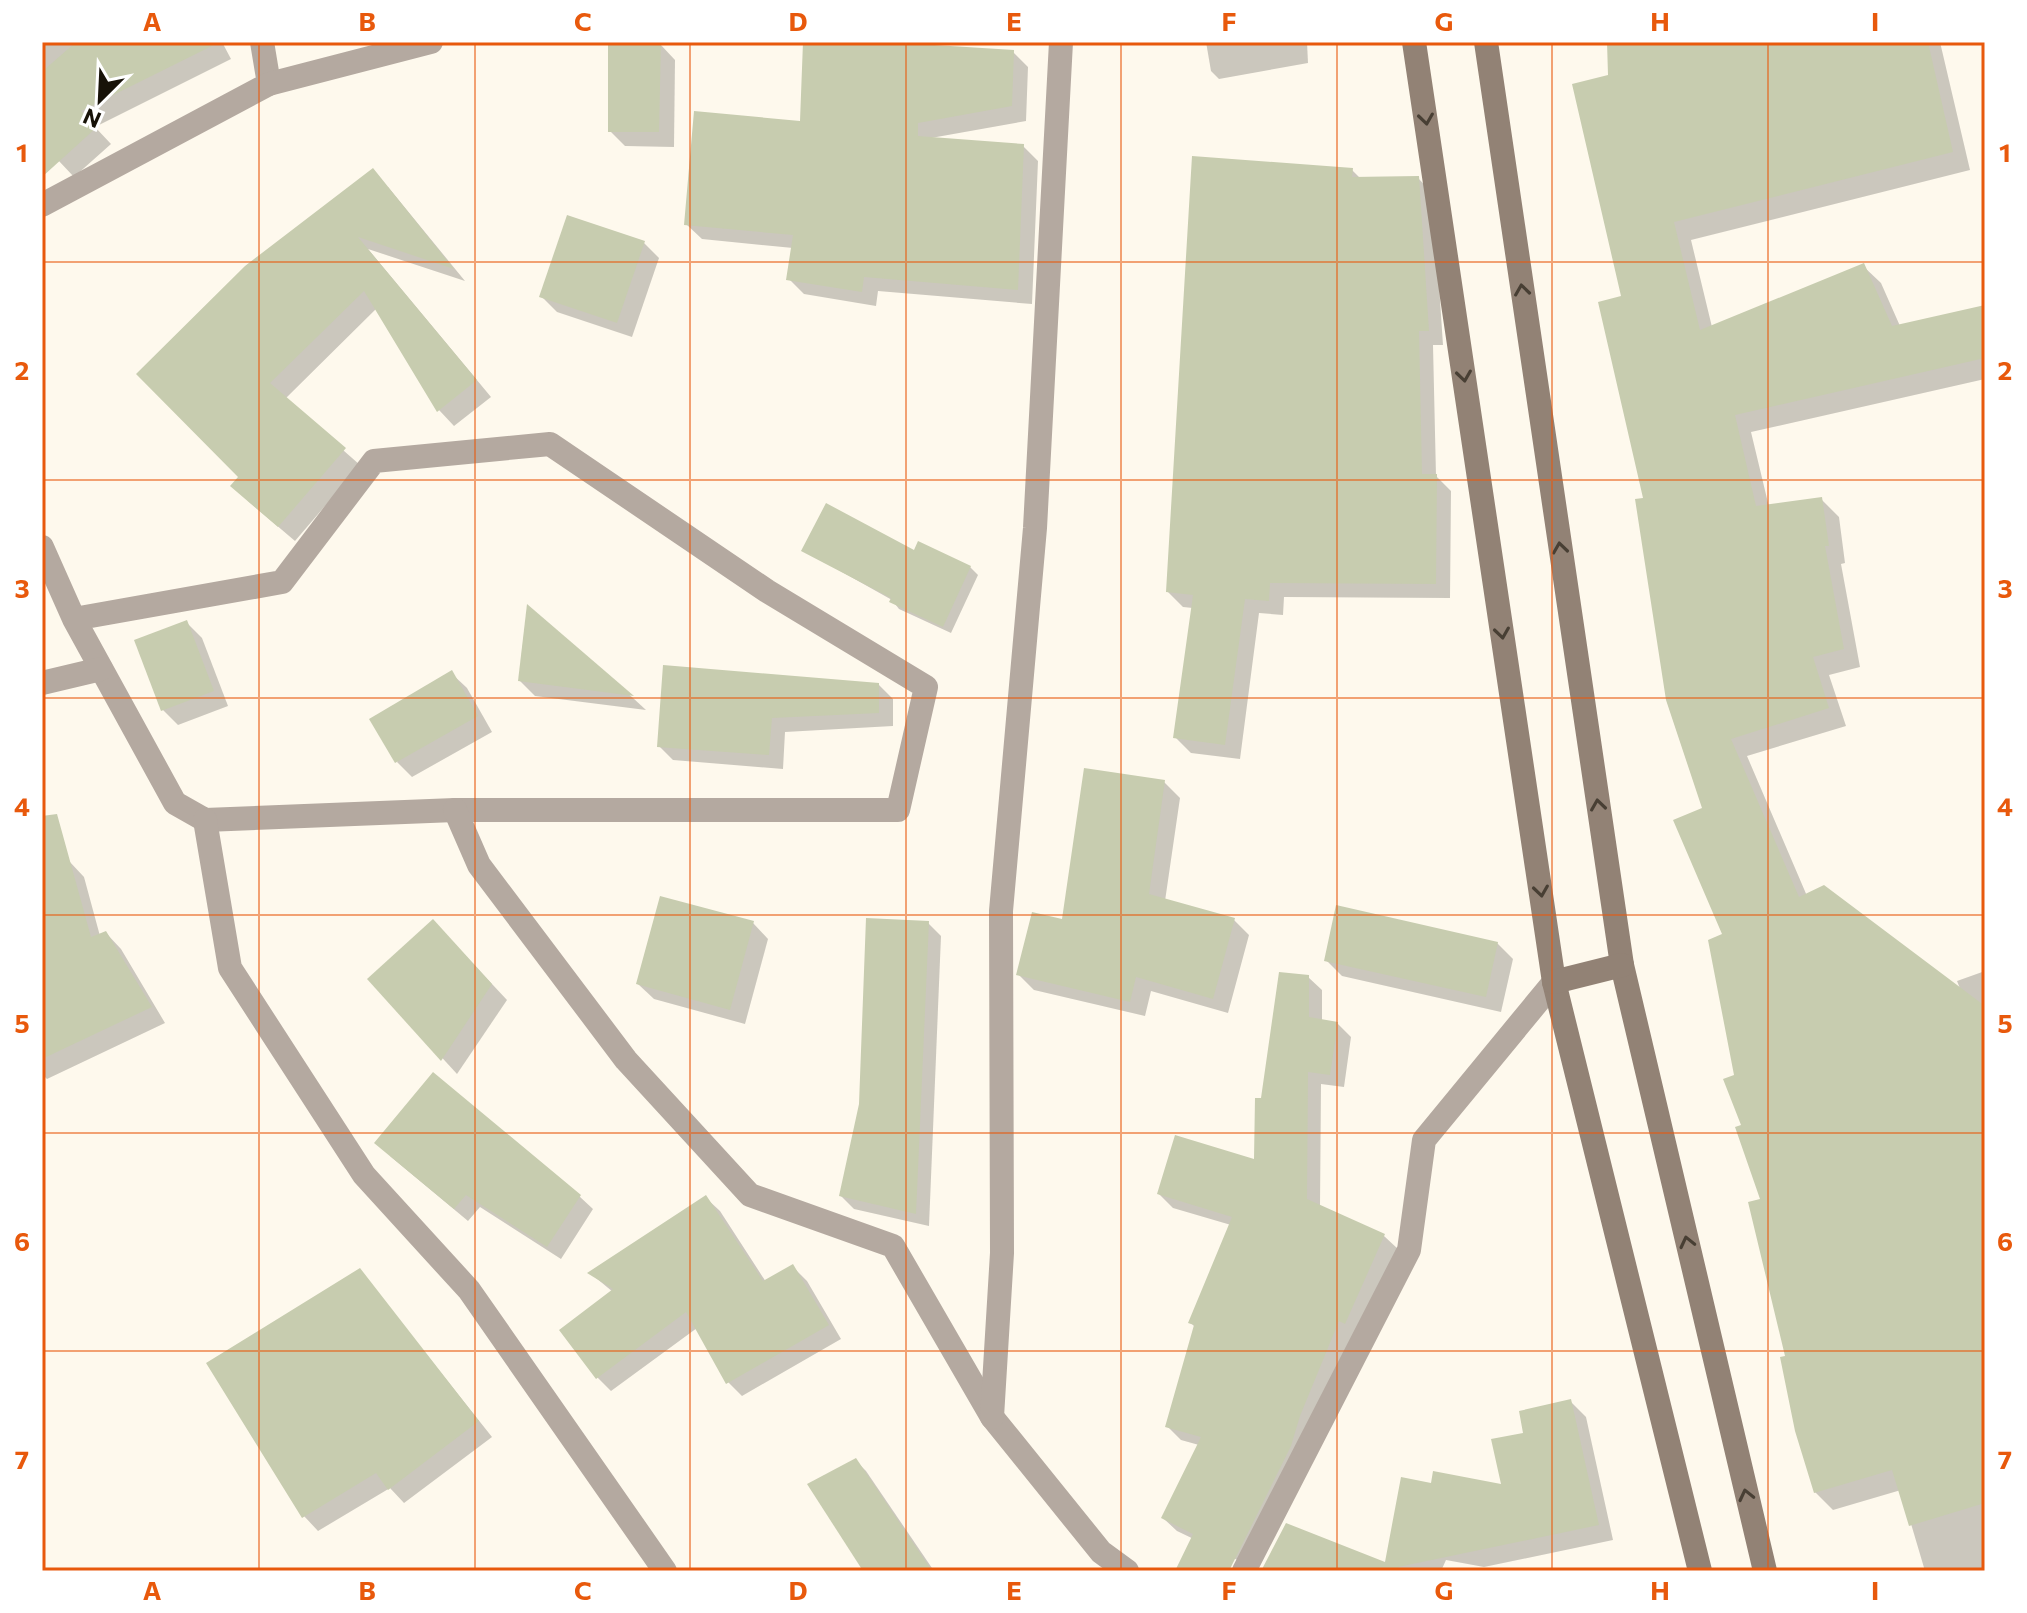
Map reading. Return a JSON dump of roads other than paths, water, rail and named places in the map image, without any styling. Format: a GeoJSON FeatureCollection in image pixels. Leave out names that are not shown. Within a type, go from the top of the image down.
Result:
{"type":"FeatureCollection","features":[{"type":"Feature","properties":{"kind":"main road"},"geometry":{"type":"LineString","coordinates":[[1414,42],[1554,982],[1700,1571]]}},
{"type":"Feature","properties":{"kind":"main road"},"geometry":{"type":"LineString","coordinates":[[1486,42],[1622,965],[1765,1571]]}},
{"type":"Feature","properties":{"kind":"main road"},"geometry":{"type":"LineString","coordinates":[[1554,982],[1622,965]]}},
{"type":"Feature","properties":{"kind":"street"},"geometry":{"type":"LineString","coordinates":[[262,42],[269,84]]}},
{"type":"Feature","properties":{"kind":"street"},"geometry":{"type":"LineString","coordinates":[[42,205],[269,84],[431,42]]}},
{"type":"Feature","properties":{"kind":"street"},"geometry":{"type":"LineString","coordinates":[[992,1417],[1002,1253],[1001,911],[1035,528],[1062,88],[1061,42]]}},
{"type":"Feature","properties":{"kind":"street"},"geometry":{"type":"LineString","coordinates":[[42,547],[74,619],[175,803],[205,820],[455,810],[898,810],[926,687],[767,591],[550,444],[374,461],[282,582],[74,619]]}},
{"type":"Feature","properties":{"kind":"street"},"geometry":{"type":"LineString","coordinates":[[42,683],[101,669]]}},
{"type":"Feature","properties":{"kind":"street"},"geometry":{"type":"LineString","coordinates":[[455,810],[479,865],[626,1060],[750,1195],[893,1246],[992,1417],[1101,1552],[1127,1571]]}},
{"type":"Feature","properties":{"kind":"street"},"geometry":{"type":"LineString","coordinates":[[205,820],[230,968],[364,1175],[469,1290],[665,1571]]}},
{"type":"Feature","properties":{"kind":"street"},"geometry":{"type":"LineString","coordinates":[[1244,1571],[1409,1250],[1424,1140],[1554,982]]}}]}
